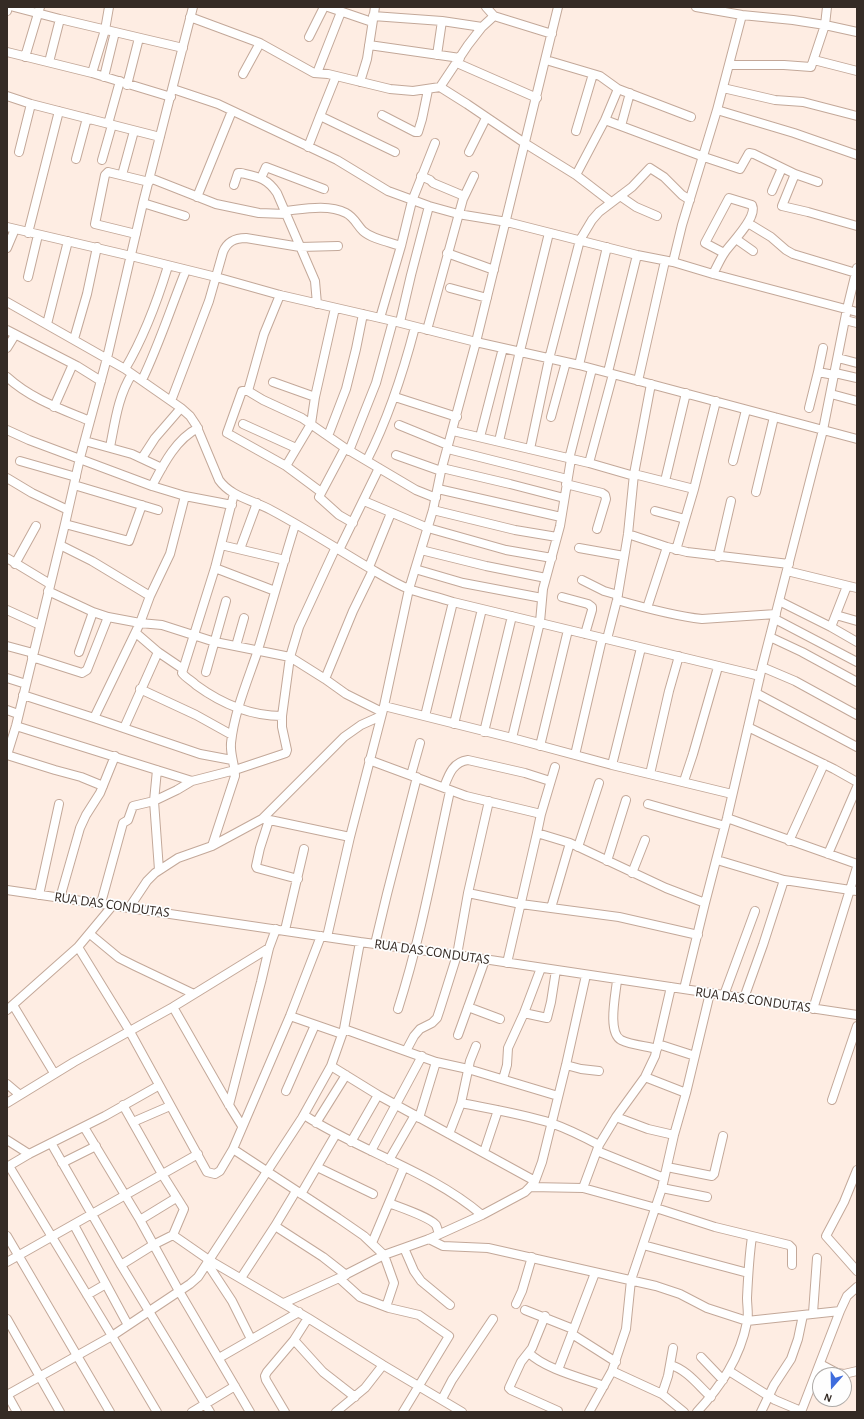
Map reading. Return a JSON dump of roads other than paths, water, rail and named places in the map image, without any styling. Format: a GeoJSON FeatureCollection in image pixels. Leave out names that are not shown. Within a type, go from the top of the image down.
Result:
{"type":"FeatureCollection","features":[{"type":"Feature","properties":{"kind":"street"},"geometry":{"type":"LineString","coordinates":[[7,11],[8,7]]}},
{"type":"Feature","properties":{"kind":"street"},"geometry":{"type":"LineString","coordinates":[[14,7],[39,10],[60,20],[183,48]]}},
{"type":"Feature","properties":{"kind":"street"},"geometry":{"type":"LineString","coordinates":[[92,73],[105,30],[109,7]]}},
{"type":"Feature","properties":{"kind":"street"},"geometry":{"type":"LineString","coordinates":[[103,786],[81,777],[7,755],[10,735],[16,726],[80,458],[107,358],[143,203],[193,7]]}},
{"type":"Feature","properties":{"kind":"street"},"geometry":{"type":"LineString","coordinates":[[309,37],[324,7]]}},
{"type":"Feature","properties":{"kind":"street"},"geometry":{"type":"LineString","coordinates":[[328,7],[340,12],[373,19],[442,21],[482,28]]}},
{"type":"Feature","properties":{"kind":"street"},"geometry":{"type":"LineString","coordinates":[[360,82],[366,64],[375,7]]}},
{"type":"Feature","properties":{"kind":"street"},"geometry":{"type":"LineString","coordinates":[[486,7],[494,16],[552,34]]}},
{"type":"Feature","properties":{"kind":"street"},"geometry":{"type":"LineString","coordinates":[[78,947],[129,1030],[158,1086],[207,1172],[210,1174],[215,1174],[220,1171],[233,1149],[324,936],[369,760],[383,712],[409,589],[433,510],[486,298],[507,222],[558,7]]}},
{"type":"Feature","properties":{"kind":"street"},"geometry":{"type":"LineString","coordinates":[[696,7],[742,15],[825,24],[857,32]]}},
{"type":"Feature","properties":{"kind":"street"},"geometry":{"type":"LineString","coordinates":[[729,65],[784,65],[811,67],[825,24],[827,7]]}},
{"type":"Feature","properties":{"kind":"street"},"geometry":{"type":"LineString","coordinates":[[25,57],[39,10]]}},
{"type":"Feature","properties":{"kind":"street"},"geometry":{"type":"LineString","coordinates":[[317,73],[340,12]]}},
{"type":"Feature","properties":{"kind":"street"},"geometry":{"type":"LineString","coordinates":[[638,381],[669,261],[704,157],[742,15]]}},
{"type":"Feature","properties":{"kind":"street"},"geometry":{"type":"LineString","coordinates":[[190,17],[260,43],[311,72],[403,91],[428,90],[440,87],[482,28],[494,16]]}},
{"type":"Feature","properties":{"kind":"street"},"geometry":{"type":"LineString","coordinates":[[49,62],[60,20]]}},
{"type":"Feature","properties":{"kind":"street"},"geometry":{"type":"LineString","coordinates":[[437,55],[442,21]]}},
{"type":"Feature","properties":{"kind":"street"},"geometry":{"type":"LineString","coordinates":[[104,77],[115,32]]}},
{"type":"Feature","properties":{"kind":"street"},"geometry":{"type":"LineString","coordinates":[[102,160],[110,124],[139,38]]}},
{"type":"Feature","properties":{"kind":"street"},"geometry":{"type":"LineString","coordinates":[[243,74],[260,43]]}},
{"type":"Feature","properties":{"kind":"street"},"geometry":{"type":"LineString","coordinates":[[369,45],[437,55],[458,60],[537,98]]}},
{"type":"Feature","properties":{"kind":"street"},"geometry":{"type":"LineString","coordinates":[[7,52],[92,73],[123,83],[218,104],[346,164],[379,185],[412,201],[458,214],[507,222],[637,255],[669,261],[857,312]]}},
{"type":"Feature","properties":{"kind":"street"},"geometry":{"type":"LineString","coordinates":[[546,60],[600,76],[618,88],[691,117]]}},
{"type":"Feature","properties":{"kind":"street"},"geometry":{"type":"LineString","coordinates":[[814,60],[857,71]]}},
{"type":"Feature","properties":{"kind":"street"},"geometry":{"type":"LineString","coordinates":[[576,131],[593,74]]}},
{"type":"Feature","properties":{"kind":"street"},"geometry":{"type":"LineString","coordinates":[[308,147],[336,76]]}},
{"type":"Feature","properties":{"kind":"street"},"geometry":{"type":"LineString","coordinates":[[440,87],[576,175],[611,202]]}},
{"type":"Feature","properties":{"kind":"street"},"geometry":{"type":"LineString","coordinates":[[576,175],[605,120],[618,88]]}},
{"type":"Feature","properties":{"kind":"street"},"geometry":{"type":"LineString","coordinates":[[723,88],[776,100],[803,102],[857,116]]}},
{"type":"Feature","properties":{"kind":"street"},"geometry":{"type":"LineString","coordinates":[[382,115],[415,132],[418,132],[428,90]]}},
{"type":"Feature","properties":{"kind":"street"},"geometry":{"type":"LineString","coordinates":[[621,126],[630,93]]}},
{"type":"Feature","properties":{"kind":"street"},"geometry":{"type":"LineString","coordinates":[[7,96],[31,104],[160,137]]}},
{"type":"Feature","properties":{"kind":"street"},"geometry":{"type":"LineString","coordinates":[[19,152],[31,104]]}},
{"type":"Feature","properties":{"kind":"street"},"geometry":{"type":"LineString","coordinates":[[717,110],[794,133],[857,155]]}},
{"type":"Feature","properties":{"kind":"street"},"geometry":{"type":"LineString","coordinates":[[28,232],[59,111]]}},
{"type":"Feature","properties":{"kind":"street"},"geometry":{"type":"LineString","coordinates":[[197,197],[232,111]]}},
{"type":"Feature","properties":{"kind":"street"},"geometry":{"type":"LineString","coordinates":[[320,116],[394,152]]}},
{"type":"Feature","properties":{"kind":"street"},"geometry":{"type":"LineString","coordinates":[[76,159],[87,118]]}},
{"type":"Feature","properties":{"kind":"street"},"geometry":{"type":"LineString","coordinates":[[469,152],[486,118]]}},
{"type":"Feature","properties":{"kind":"street"},"geometry":{"type":"LineString","coordinates":[[605,120],[740,169],[749,153],[795,174],[818,182]]}},
{"type":"Feature","properties":{"kind":"street"},"geometry":{"type":"LineString","coordinates":[[122,175],[134,131]]}},
{"type":"Feature","properties":{"kind":"street"},"geometry":{"type":"LineString","coordinates":[[380,318],[401,246],[412,201],[435,143]]}},
{"type":"Feature","properties":{"kind":"street"},"geometry":{"type":"LineString","coordinates":[[261,178],[266,167],[324,189]]}},
{"type":"Feature","properties":{"kind":"street"},"geometry":{"type":"LineString","coordinates":[[530,450],[549,359],[580,240],[592,220],[611,202],[632,187],[650,168],[664,177],[682,195],[690,200]]}},
{"type":"Feature","properties":{"kind":"street"},"geometry":{"type":"LineString","coordinates":[[772,191],[782,168]]}},
{"type":"Feature","properties":{"kind":"street"},"geometry":{"type":"LineString","coordinates":[[136,234],[95,224],[106,173],[149,180],[216,204],[259,212],[285,212],[322,208],[342,211],[348,214],[363,231],[401,246]]}},
{"type":"Feature","properties":{"kind":"street"},"geometry":{"type":"LineString","coordinates":[[234,185],[239,173],[261,178],[273,187],[277,193],[315,281],[317,304]]}},
{"type":"Feature","properties":{"kind":"street"},"geometry":{"type":"LineString","coordinates":[[795,174],[782,206],[798,209],[857,226]]}},
{"type":"Feature","properties":{"kind":"street"},"geometry":{"type":"LineString","coordinates":[[421,176],[433,183],[464,196]]}},
{"type":"Feature","properties":{"kind":"street"},"geometry":{"type":"LineString","coordinates":[[427,330],[458,214],[464,196],[474,176]]}},
{"type":"Feature","properties":{"kind":"street"},"geometry":{"type":"LineString","coordinates":[[620,196],[636,207],[657,216]]}},
{"type":"Feature","properties":{"kind":"street"},"geometry":{"type":"LineString","coordinates":[[713,274],[724,253],[748,222],[753,211],[752,205],[729,198],[705,243],[724,253]]}},
{"type":"Feature","properties":{"kind":"street"},"geometry":{"type":"LineString","coordinates":[[143,203],[185,216]]}},
{"type":"Feature","properties":{"kind":"street"},"geometry":{"type":"LineString","coordinates":[[353,522],[340,515],[319,498],[321,492],[347,450],[376,383],[397,322],[429,206]]}},
{"type":"Feature","properties":{"kind":"street"},"geometry":{"type":"LineString","coordinates":[[684,990],[717,860],[762,667],[823,430],[847,309],[856,275],[793,254],[748,222]]}},
{"type":"Feature","properties":{"kind":"street"},"geometry":{"type":"LineString","coordinates":[[7,248],[11,228],[97,247],[280,295],[579,365],[857,439]]}},
{"type":"Feature","properties":{"kind":"street"},"geometry":{"type":"LineString","coordinates":[[499,441],[549,233]]}},
{"type":"Feature","properties":{"kind":"street"},"geometry":{"type":"LineString","coordinates":[[28,277],[38,235]]}},
{"type":"Feature","properties":{"kind":"street"},"geometry":{"type":"LineString","coordinates":[[171,401],[193,343],[225,247],[230,241],[238,238],[300,247],[338,246]]}},
{"type":"Feature","properties":{"kind":"street"},"geometry":{"type":"LineString","coordinates":[[736,239],[753,251]]}},
{"type":"Feature","properties":{"kind":"street"},"geometry":{"type":"LineString","coordinates":[[47,324],[68,241]]}},
{"type":"Feature","properties":{"kind":"street"},"geometry":{"type":"LineString","coordinates":[[74,339],[87,294],[97,247]]}},
{"type":"Feature","properties":{"kind":"street"},"geometry":{"type":"LineString","coordinates":[[579,365],[607,247]]}},
{"type":"Feature","properties":{"kind":"street"},"geometry":{"type":"LineString","coordinates":[[447,253],[494,270]]}},
{"type":"Feature","properties":{"kind":"street"},"geometry":{"type":"LineString","coordinates":[[589,463],[637,255]]}},
{"type":"Feature","properties":{"kind":"street"},"geometry":{"type":"LineString","coordinates":[[124,369],[132,356],[151,315],[168,266]]}},
{"type":"Feature","properties":{"kind":"street"},"geometry":{"type":"LineString","coordinates":[[142,380],[152,359],[186,270]]}},
{"type":"Feature","properties":{"kind":"street"},"geometry":{"type":"LineString","coordinates":[[450,288],[486,298]]}},
{"type":"Feature","properties":{"kind":"street"},"geometry":{"type":"LineString","coordinates":[[248,391],[262,341],[280,295]]}},
{"type":"Feature","properties":{"kind":"street"},"geometry":{"type":"LineString","coordinates":[[7,302],[107,358],[142,380],[181,408],[190,416],[198,428],[219,480],[234,494],[257,503],[337,550],[409,589],[453,602],[760,676]]}},
{"type":"Feature","properties":{"kind":"street"},"geometry":{"type":"LineString","coordinates":[[286,466],[311,424],[315,397],[335,308]]}},
{"type":"Feature","properties":{"kind":"street"},"geometry":{"type":"LineString","coordinates":[[328,436],[346,389],[363,314]]}},
{"type":"Feature","properties":{"kind":"street"},"geometry":{"type":"LineString","coordinates":[[845,320],[857,323]]}},
{"type":"Feature","properties":{"kind":"street"},"geometry":{"type":"LineString","coordinates":[[367,460],[379,436],[395,397],[415,327]]}},
{"type":"Feature","properties":{"kind":"street"},"geometry":{"type":"LineString","coordinates":[[7,330],[73,364],[101,381]]}},
{"type":"Feature","properties":{"kind":"street"},"geometry":{"type":"LineString","coordinates":[[7,348],[15,335]]}},
{"type":"Feature","properties":{"kind":"street"},"geometry":{"type":"LineString","coordinates":[[480,437],[504,348]]}},
{"type":"Feature","properties":{"kind":"street"},"geometry":{"type":"LineString","coordinates":[[809,408],[823,348]]}},
{"type":"Feature","properties":{"kind":"street"},"geometry":{"type":"LineString","coordinates":[[838,358],[857,363]]}},
{"type":"Feature","properties":{"kind":"street"},"geometry":{"type":"LineString","coordinates":[[551,418],[566,362]]}},
{"type":"Feature","properties":{"kind":"street"},"geometry":{"type":"LineString","coordinates":[[54,407],[73,364]]}},
{"type":"Feature","properties":{"kind":"street"},"geometry":{"type":"LineString","coordinates":[[512,738],[540,622],[542,598],[557,538],[570,459],[592,369]]}},
{"type":"Feature","properties":{"kind":"street"},"geometry":{"type":"LineString","coordinates":[[818,372],[857,378]]}},
{"type":"Feature","properties":{"kind":"street"},"geometry":{"type":"LineString","coordinates":[[110,447],[120,398],[123,389],[132,374]]}},
{"type":"Feature","properties":{"kind":"street"},"geometry":{"type":"LineString","coordinates":[[7,377],[16,386],[31,396],[90,421]]}},
{"type":"Feature","properties":{"kind":"street"},"geometry":{"type":"LineString","coordinates":[[273,382],[315,397]]}},
{"type":"Feature","properties":{"kind":"street"},"geometry":{"type":"LineString","coordinates":[[575,755],[617,597],[628,534],[634,475],[651,384]]}},
{"type":"Feature","properties":{"kind":"street"},"geometry":{"type":"LineString","coordinates":[[321,492],[286,466],[227,433],[242,391],[248,391],[311,424],[347,450],[367,460],[416,490],[561,517]]}},
{"type":"Feature","properties":{"kind":"street"},"geometry":{"type":"LineString","coordinates":[[665,481],[686,393]]}},
{"type":"Feature","properties":{"kind":"street"},"geometry":{"type":"LineString","coordinates":[[831,394],[857,401]]}},
{"type":"Feature","properties":{"kind":"street"},"geometry":{"type":"LineString","coordinates":[[395,397],[457,417]]}},
{"type":"Feature","properties":{"kind":"street"},"geometry":{"type":"LineString","coordinates":[[676,550],[694,489],[716,401]]}},
{"type":"Feature","properties":{"kind":"street"},"geometry":{"type":"LineString","coordinates":[[142,458],[155,438],[181,408]]}},
{"type":"Feature","properties":{"kind":"street"},"geometry":{"type":"LineString","coordinates":[[733,461],[746,410]]}},
{"type":"Feature","properties":{"kind":"street"},"geometry":{"type":"LineString","coordinates":[[756,492],[774,417]]}},
{"type":"Feature","properties":{"kind":"street"},"geometry":{"type":"LineString","coordinates":[[243,424],[296,448]]}},
{"type":"Feature","properties":{"kind":"street"},"geometry":{"type":"LineString","coordinates":[[399,425],[448,447],[602,493],[605,495],[606,499],[597,529]]}},
{"type":"Feature","properties":{"kind":"street"},"geometry":{"type":"LineString","coordinates":[[152,486],[162,468],[184,436],[198,428]]}},
{"type":"Feature","properties":{"kind":"street"},"geometry":{"type":"LineString","coordinates":[[7,430],[29,440],[152,486],[185,496],[232,505]]}},
{"type":"Feature","properties":{"kind":"street"},"geometry":{"type":"LineString","coordinates":[[453,430],[694,489]]}},
{"type":"Feature","properties":{"kind":"street"},"geometry":{"type":"LineString","coordinates":[[85,441],[110,447],[142,458],[162,468]]}},
{"type":"Feature","properties":{"kind":"street"},"geometry":{"type":"LineString","coordinates":[[396,455],[442,470],[510,484],[564,498]]}},
{"type":"Feature","properties":{"kind":"street"},"geometry":{"type":"LineString","coordinates":[[20,460],[158,510]]}},
{"type":"Feature","properties":{"kind":"street"},"geometry":{"type":"LineString","coordinates":[[101,903],[123,823],[128,820],[134,806],[154,801],[192,781],[235,770],[286,753],[287,750],[282,726],[282,716],[290,657],[302,621],[337,550],[364,501],[379,468]]}},
{"type":"Feature","properties":{"kind":"street"},"geometry":{"type":"LineString","coordinates":[[8,480],[68,510]]}},
{"type":"Feature","properties":{"kind":"street"},"geometry":{"type":"LineString","coordinates":[[234,494],[215,568],[182,674],[205,691],[238,709],[269,716],[282,716]]}},
{"type":"Feature","properties":{"kind":"street"},"geometry":{"type":"LineString","coordinates":[[94,718],[136,633],[150,596],[170,554],[185,496]]}},
{"type":"Feature","properties":{"kind":"street"},"geometry":{"type":"LineString","coordinates":[[364,501],[428,528],[506,550],[552,558]]}},
{"type":"Feature","properties":{"kind":"street"},"geometry":{"type":"LineString","coordinates":[[718,556],[731,501]]}},
{"type":"Feature","properties":{"kind":"street"},"geometry":{"type":"LineString","coordinates":[[240,549],[257,503]]}},
{"type":"Feature","properties":{"kind":"street"},"geometry":{"type":"LineString","coordinates":[[65,524],[129,541],[142,505]]}},
{"type":"Feature","properties":{"kind":"street"},"geometry":{"type":"LineString","coordinates":[[433,510],[515,530],[557,538]]}},
{"type":"Feature","properties":{"kind":"street"},"geometry":{"type":"LineString","coordinates":[[655,511],[685,519]]}},
{"type":"Feature","properties":{"kind":"street"},"geometry":{"type":"LineString","coordinates":[[325,679],[371,569],[391,513]]}},
{"type":"Feature","properties":{"kind":"street"},"geometry":{"type":"LineString","coordinates":[[212,846],[235,770],[230,750],[238,709],[296,525]]}},
{"type":"Feature","properties":{"kind":"street"},"geometry":{"type":"LineString","coordinates":[[15,564],[36,526]]}},
{"type":"Feature","properties":{"kind":"street"},"geometry":{"type":"LineString","coordinates":[[628,534],[676,550],[788,567],[857,588]]}},
{"type":"Feature","properties":{"kind":"street"},"geometry":{"type":"LineString","coordinates":[[60,545],[92,561],[150,596]]}},
{"type":"Feature","properties":{"kind":"street"},"geometry":{"type":"LineString","coordinates":[[221,545],[284,560]]}},
{"type":"Feature","properties":{"kind":"street"},"geometry":{"type":"LineString","coordinates":[[647,608],[667,547]]}},
{"type":"Feature","properties":{"kind":"street"},"geometry":{"type":"LineString","coordinates":[[579,548],[624,556]]}},
{"type":"Feature","properties":{"kind":"street"},"geometry":{"type":"LineString","coordinates":[[420,550],[486,566],[546,578]]}},
{"type":"Feature","properties":{"kind":"street"},"geometry":{"type":"LineString","coordinates":[[7,558],[49,587],[93,612],[108,617],[140,623],[162,625],[215,642],[290,657],[346,694],[383,712],[425,716],[612,765],[684,781],[732,794]]}},
{"type":"Feature","properties":{"kind":"street"},"geometry":{"type":"LineString","coordinates":[[215,568],[274,591]]}},
{"type":"Feature","properties":{"kind":"street"},"geometry":{"type":"LineString","coordinates":[[415,569],[463,582],[542,598]]}},
{"type":"Feature","properties":{"kind":"street"},"geometry":{"type":"LineString","coordinates":[[582,580],[617,597],[647,608],[692,618],[775,617],[857,662]]}},
{"type":"Feature","properties":{"kind":"street"},"geometry":{"type":"LineString","coordinates":[[831,627],[847,586]]}},
{"type":"Feature","properties":{"kind":"street"},"geometry":{"type":"LineString","coordinates":[[562,597],[588,604],[592,607],[585,634]]}},
{"type":"Feature","properties":{"kind":"street"},"geometry":{"type":"LineString","coordinates":[[206,672],[226,601]]}},
{"type":"Feature","properties":{"kind":"street"},"geometry":{"type":"LineString","coordinates":[[779,601],[857,642]]}},
{"type":"Feature","properties":{"kind":"street"},"geometry":{"type":"LineString","coordinates":[[425,716],[453,602]]}},
{"type":"Feature","properties":{"kind":"street"},"geometry":{"type":"LineString","coordinates":[[454,724],[482,609]]}},
{"type":"Feature","properties":{"kind":"street"},"geometry":{"type":"LineString","coordinates":[[7,610],[40,625]]}},
{"type":"Feature","properties":{"kind":"street"},"geometry":{"type":"LineString","coordinates":[[79,652],[93,612]]}},
{"type":"Feature","properties":{"kind":"street"},"geometry":{"type":"LineString","coordinates":[[836,615],[857,621]]}},
{"type":"Feature","properties":{"kind":"street"},"geometry":{"type":"LineString","coordinates":[[484,732],[512,616]]}},
{"type":"Feature","properties":{"kind":"street"},"geometry":{"type":"LineString","coordinates":[[7,646],[82,673],[87,670],[108,617]]}},
{"type":"Feature","properties":{"kind":"street"},"geometry":{"type":"LineString","coordinates":[[236,646],[244,618]]}},
{"type":"Feature","properties":{"kind":"street"},"geometry":{"type":"LineString","coordinates":[[540,746],[568,630]]}},
{"type":"Feature","properties":{"kind":"street"},"geometry":{"type":"LineString","coordinates":[[136,633],[158,652],[183,669]]}},
{"type":"Feature","properties":{"kind":"street"},"geometry":{"type":"LineString","coordinates":[[770,637],[802,652],[857,682]]}},
{"type":"Feature","properties":{"kind":"street"},"geometry":{"type":"LineString","coordinates":[[612,765],[641,648]]}},
{"type":"Feature","properties":{"kind":"street"},"geometry":{"type":"LineString","coordinates":[[124,728],[140,689],[158,652]]}},
{"type":"Feature","properties":{"kind":"street"},"geometry":{"type":"LineString","coordinates":[[650,774],[669,691],[679,656]]}},
{"type":"Feature","properties":{"kind":"street"},"geometry":{"type":"LineString","coordinates":[[684,781],[718,666]]}},
{"type":"Feature","properties":{"kind":"street"},"geometry":{"type":"LineString","coordinates":[[762,667],[795,681],[857,715]]}},
{"type":"Feature","properties":{"kind":"street"},"geometry":{"type":"LineString","coordinates":[[7,678],[26,684]]}},
{"type":"Feature","properties":{"kind":"street"},"geometry":{"type":"LineString","coordinates":[[140,689],[180,707],[232,735]]}},
{"type":"Feature","properties":{"kind":"street"},"geometry":{"type":"LineString","coordinates":[[756,693],[857,747]]}},
{"type":"Feature","properties":{"kind":"street"},"geometry":{"type":"LineString","coordinates":[[23,695],[200,754],[232,760]]}},
{"type":"Feature","properties":{"kind":"street"},"geometry":{"type":"LineString","coordinates":[[7,710],[18,714]]}},
{"type":"Feature","properties":{"kind":"street"},"geometry":{"type":"LineString","coordinates":[[129,908],[147,881],[159,870],[178,858],[212,846],[266,819],[344,737],[383,712]]}},
{"type":"Feature","properties":{"kind":"street"},"geometry":{"type":"LineString","coordinates":[[16,726],[192,781]]}},
{"type":"Feature","properties":{"kind":"street"},"geometry":{"type":"LineString","coordinates":[[748,727],[824,764],[857,782]]}},
{"type":"Feature","properties":{"kind":"street"},"geometry":{"type":"LineString","coordinates":[[375,944],[414,776],[420,743]]}},
{"type":"Feature","properties":{"kind":"street"},"geometry":{"type":"LineString","coordinates":[[60,898],[80,828],[103,786],[115,756]]}},
{"type":"Feature","properties":{"kind":"street"},"geometry":{"type":"LineString","coordinates":[[369,760],[447,789],[541,814]]}},
{"type":"Feature","properties":{"kind":"street"},"geometry":{"type":"LineString","coordinates":[[398,1009],[416,950],[431,884],[447,789],[451,771],[455,765],[462,761],[468,760],[525,773],[550,781]]}},
{"type":"Feature","properties":{"kind":"street"},"geometry":{"type":"LineString","coordinates":[[789,841],[824,764]]}},
{"type":"Feature","properties":{"kind":"street"},"geometry":{"type":"LineString","coordinates":[[507,963],[541,814],[555,767]]}},
{"type":"Feature","properties":{"kind":"street"},"geometry":{"type":"LineString","coordinates":[[157,770],[154,801],[159,870]]}},
{"type":"Feature","properties":{"kind":"street"},"geometry":{"type":"LineString","coordinates":[[578,847],[599,783]]}},
{"type":"Feature","properties":{"kind":"street"},"geometry":{"type":"LineString","coordinates":[[828,854],[857,787]]}},
{"type":"Feature","properties":{"kind":"street"},"geometry":{"type":"LineString","coordinates":[[607,861],[626,800]]}},
{"type":"Feature","properties":{"kind":"street"},"geometry":{"type":"LineString","coordinates":[[406,1051],[414,1036],[420,1029],[432,1023],[437,1018],[457,955],[468,893],[488,801]]}},
{"type":"Feature","properties":{"kind":"street"},"geometry":{"type":"LineString","coordinates":[[40,894],[59,804]]}},
{"type":"Feature","properties":{"kind":"street"},"geometry":{"type":"LineString","coordinates":[[648,804],[726,822],[756,827],[789,841],[857,864]]}},
{"type":"Feature","properties":{"kind":"street"},"geometry":{"type":"LineString","coordinates":[[266,819],[350,837]]}},
{"type":"Feature","properties":{"kind":"street"},"geometry":{"type":"LineString","coordinates":[[266,819],[256,866],[257,868],[298,879]]}},
{"type":"Feature","properties":{"kind":"street"},"geometry":{"type":"LineString","coordinates":[[537,833],[570,843],[632,873],[705,903]]}},
{"type":"Feature","properties":{"kind":"street"},"geometry":{"type":"LineString","coordinates":[[632,873],[645,840]]}},
{"type":"Feature","properties":{"kind":"street"},"geometry":{"type":"LineString","coordinates":[[551,908],[570,843]]}},
{"type":"Feature","properties":{"kind":"street"},"geometry":{"type":"LineString","coordinates":[[285,930],[304,849]]}},
{"type":"Feature","properties":{"kind":"street"},"geometry":{"type":"LineString","coordinates":[[717,860],[784,880],[853,891]]}},
{"type":"Feature","properties":{"kind":"street"},"geometry":{"type":"LineString","coordinates":[[813,1009],[853,891],[857,867]]}},
{"type":"Feature","properties":{"kind":"street"},"geometry":{"type":"LineString","coordinates":[[744,998],[763,946],[784,880]]}},
{"type":"Feature","properties":{"kind":"street","name":"RUA DAS CONDUTAS"},"geometry":{"type":"LineString","coordinates":[[7,890],[857,1015]]}},
{"type":"Feature","properties":{"kind":"street"},"geometry":{"type":"LineString","coordinates":[[468,893],[521,904],[618,917],[698,935]]}},
{"type":"Feature","properties":{"kind":"street"},"geometry":{"type":"LineString","coordinates":[[54,1073],[10,1008],[78,947],[114,905]]}},
{"type":"Feature","properties":{"kind":"street"},"geometry":{"type":"LineString","coordinates":[[724,995],[755,911]]}},
{"type":"Feature","properties":{"kind":"street"},"geometry":{"type":"LineString","coordinates":[[229,1106],[269,948],[276,929]]}},
{"type":"Feature","properties":{"kind":"street"},"geometry":{"type":"LineString","coordinates":[[90,934],[119,958],[194,994]]}},
{"type":"Feature","properties":{"kind":"street"},"geometry":{"type":"LineString","coordinates":[[17,1412],[7,1395],[112,1336],[190,1284],[198,1277],[304,1116],[331,1066],[343,1032],[360,942]]}},
{"type":"Feature","properties":{"kind":"street"},"geometry":{"type":"LineString","coordinates":[[7,1103],[54,1073],[172,1007],[269,948]]}},
{"type":"Feature","properties":{"kind":"street"},"geometry":{"type":"LineString","coordinates":[[458,1035],[485,960]]}},
{"type":"Feature","properties":{"kind":"street"},"geometry":{"type":"LineString","coordinates":[[503,1079],[507,1065],[508,1048],[542,968]]}},
{"type":"Feature","properties":{"kind":"street"},"geometry":{"type":"LineString","coordinates":[[524,1013],[547,1018],[556,970]]}},
{"type":"Feature","properties":{"kind":"street"},"geometry":{"type":"LineString","coordinates":[[284,1303],[384,1255],[429,1239],[482,1215],[519,1195],[533,1184],[542,1162],[586,975]]}},
{"type":"Feature","properties":{"kind":"street"},"geometry":{"type":"LineString","coordinates":[[617,980],[613,1011],[614,1030],[616,1036],[627,1042],[657,1046],[695,1056]]}},
{"type":"Feature","properties":{"kind":"street"},"geometry":{"type":"LineString","coordinates":[[583,1188],[598,1148],[616,1117],[645,1077],[657,1046],[671,987]]}},
{"type":"Feature","properties":{"kind":"street"},"geometry":{"type":"LineString","coordinates":[[589,1412],[616,1362],[626,1328],[631,1280],[662,1188],[710,993]]}},
{"type":"Feature","properties":{"kind":"street"},"geometry":{"type":"LineString","coordinates":[[172,1007],[242,1126]]}},
{"type":"Feature","properties":{"kind":"street"},"geometry":{"type":"LineString","coordinates":[[468,1007],[500,1020]]}},
{"type":"Feature","properties":{"kind":"street"},"geometry":{"type":"LineString","coordinates":[[290,1016],[315,1025],[422,1056],[436,1062],[468,1069],[558,1096]]}},
{"type":"Feature","properties":{"kind":"street"},"geometry":{"type":"LineString","coordinates":[[286,1092],[315,1025]]}},
{"type":"Feature","properties":{"kind":"street"},"geometry":{"type":"LineString","coordinates":[[832,1100],[857,1026]]}},
{"type":"Feature","properties":{"kind":"street"},"geometry":{"type":"LineString","coordinates":[[449,1134],[461,1103],[468,1069],[476,1046]]}},
{"type":"Feature","properties":{"kind":"street"},"geometry":{"type":"LineString","coordinates":[[371,1151],[422,1056]]}},
{"type":"Feature","properties":{"kind":"street"},"geometry":{"type":"LineString","coordinates":[[389,1160],[417,1117],[436,1062]]}},
{"type":"Feature","properties":{"kind":"street"},"geometry":{"type":"LineString","coordinates":[[566,1065],[581,1069],[599,1071]]}},
{"type":"Feature","properties":{"kind":"street"},"geometry":{"type":"LineString","coordinates":[[331,1066],[395,1105],[484,1152],[533,1184],[583,1188],[656,1208],[714,1227],[790,1246],[792,1248],[792,1265]]}},
{"type":"Feature","properties":{"kind":"street"},"geometry":{"type":"LineString","coordinates":[[316,1123],[346,1075]]}},
{"type":"Feature","properties":{"kind":"street"},"geometry":{"type":"LineString","coordinates":[[645,1077],[686,1093]]}},
{"type":"Feature","properties":{"kind":"street"},"geometry":{"type":"LineString","coordinates":[[7,1084],[20,1095]]}},
{"type":"Feature","properties":{"kind":"street"},"geometry":{"type":"LineString","coordinates":[[157,1412],[52,1236],[8,1166],[84,1127],[158,1086]]}},
{"type":"Feature","properties":{"kind":"street"},"geometry":{"type":"LineString","coordinates":[[351,1142],[378,1095]]}},
{"type":"Feature","properties":{"kind":"street"},"geometry":{"type":"LineString","coordinates":[[461,1103],[551,1123],[570,1130],[598,1148],[664,1178]]}},
{"type":"Feature","properties":{"kind":"street"},"geometry":{"type":"LineString","coordinates":[[122,1265],[153,1244],[173,1235],[184,1210],[123,1105]]}},
{"type":"Feature","properties":{"kind":"street"},"geometry":{"type":"LineString","coordinates":[[133,1122],[170,1106]]}},
{"type":"Feature","properties":{"kind":"street"},"geometry":{"type":"LineString","coordinates":[[484,1152],[498,1110]]}},
{"type":"Feature","properties":{"kind":"street"},"geometry":{"type":"LineString","coordinates":[[304,1116],[351,1142],[446,1188],[468,1203],[482,1215]]}},
{"type":"Feature","properties":{"kind":"street"},"geometry":{"type":"LineString","coordinates":[[616,1117],[648,1129],[674,1135]]}},
{"type":"Feature","properties":{"kind":"street"},"geometry":{"type":"LineString","coordinates":[[84,1127],[125,1194],[179,1291],[250,1412]]}},
{"type":"Feature","properties":{"kind":"street"},"geometry":{"type":"LineString","coordinates":[[241,1278],[275,1226],[317,1167],[336,1134]]}},
{"type":"Feature","properties":{"kind":"street"},"geometry":{"type":"LineString","coordinates":[[667,1167],[712,1176],[714,1174],[723,1136]]}},
{"type":"Feature","properties":{"kind":"street"},"geometry":{"type":"LineString","coordinates":[[7,1140],[29,1154]]}},
{"type":"Feature","properties":{"kind":"street"},"geometry":{"type":"LineString","coordinates":[[51,1143],[91,1214],[210,1412]]}},
{"type":"Feature","properties":{"kind":"street"},"geometry":{"type":"LineString","coordinates":[[62,1163],[96,1146]]}},
{"type":"Feature","properties":{"kind":"street"},"geometry":{"type":"LineString","coordinates":[[233,1149],[338,1218],[372,1243],[384,1255],[394,1283],[386,1307]]}},
{"type":"Feature","properties":{"kind":"street"},"geometry":{"type":"LineString","coordinates":[[7,1262],[198,1154]]}},
{"type":"Feature","properties":{"kind":"street"},"geometry":{"type":"LineString","coordinates":[[317,1167],[373,1194]]}},
{"type":"Feature","properties":{"kind":"street"},"geometry":{"type":"LineString","coordinates":[[372,1243],[404,1167]]}},
{"type":"Feature","properties":{"kind":"street"},"geometry":{"type":"LineString","coordinates":[[857,1170],[844,1202],[826,1236],[857,1271]]}},
{"type":"Feature","properties":{"kind":"street"},"geometry":{"type":"LineString","coordinates":[[662,1188],[707,1197]]}},
{"type":"Feature","properties":{"kind":"street"},"geometry":{"type":"LineString","coordinates":[[140,1220],[176,1198]]}},
{"type":"Feature","properties":{"kind":"street"},"geometry":{"type":"LineString","coordinates":[[389,1203],[433,1222],[439,1234]]}},
{"type":"Feature","properties":{"kind":"street"},"geometry":{"type":"LineString","coordinates":[[74,1225],[128,1326]]}},
{"type":"Feature","properties":{"kind":"street"},"geometry":{"type":"LineString","coordinates":[[275,1226],[323,1257],[360,1297],[386,1307],[419,1315],[449,1336],[404,1412]]}},
{"type":"Feature","properties":{"kind":"street"},"geometry":{"type":"LineString","coordinates":[[173,1235],[208,1261],[284,1303],[462,1412]]}},
{"type":"Feature","properties":{"kind":"street"},"geometry":{"type":"LineString","coordinates":[[7,1236],[110,1412]]}},
{"type":"Feature","properties":{"kind":"street"},"geometry":{"type":"LineString","coordinates":[[697,1412],[711,1397],[723,1380],[737,1355],[747,1321],[748,1273],[752,1237]]}},
{"type":"Feature","properties":{"kind":"street"},"geometry":{"type":"LineString","coordinates":[[429,1239],[436,1244],[443,1246],[488,1248],[656,1286],[680,1294],[707,1308],[747,1321],[840,1311]]}},
{"type":"Feature","properties":{"kind":"street"},"geometry":{"type":"LineString","coordinates":[[643,1245],[748,1273]]}},
{"type":"Feature","properties":{"kind":"street"},"geometry":{"type":"LineString","coordinates":[[404,1248],[414,1271],[421,1281],[450,1305]]}},
{"type":"Feature","properties":{"kind":"street"},"geometry":{"type":"LineString","coordinates":[[516,1304],[532,1257]]}},
{"type":"Feature","properties":{"kind":"street"},"geometry":{"type":"LineString","coordinates":[[813,1313],[817,1258]]}},
{"type":"Feature","properties":{"kind":"street"},"geometry":{"type":"LineString","coordinates":[[208,1261],[232,1301],[252,1339]]}},
{"type":"Feature","properties":{"kind":"street"},"geometry":{"type":"LineString","coordinates":[[558,1370],[595,1273]]}},
{"type":"Feature","properties":{"kind":"street"},"geometry":{"type":"LineString","coordinates":[[87,1294],[106,1284]]}},
{"type":"Feature","properties":{"kind":"street"},"geometry":{"type":"LineString","coordinates":[[729,1371],[768,1396],[801,1412],[840,1311],[847,1296],[857,1286]]}},
{"type":"Feature","properties":{"kind":"street"},"geometry":{"type":"LineString","coordinates":[[525,1310],[545,1316],[572,1331],[601,1354],[616,1362]]}},
{"type":"Feature","properties":{"kind":"street"},"geometry":{"type":"LineString","coordinates":[[219,1358],[299,1312]]}},
{"type":"Feature","properties":{"kind":"street"},"geometry":{"type":"LineString","coordinates":[[761,1412],[776,1381],[791,1359],[798,1339],[803,1315]]}},
{"type":"Feature","properties":{"kind":"street"},"geometry":{"type":"LineString","coordinates":[[545,1316],[529,1353],[521,1362],[509,1388],[558,1410],[558,1412]]}},
{"type":"Feature","properties":{"kind":"street"},"geometry":{"type":"LineString","coordinates":[[285,1412],[265,1376],[294,1340],[308,1318]]}},
{"type":"Feature","properties":{"kind":"street"},"geometry":{"type":"LineString","coordinates":[[7,1319],[60,1412]]}},
{"type":"Feature","properties":{"kind":"street"},"geometry":{"type":"LineString","coordinates":[[442,1399],[452,1380],[493,1319]]}},
{"type":"Feature","properties":{"kind":"street"},"geometry":{"type":"LineString","coordinates":[[294,1340],[323,1372],[356,1397]]}},
{"type":"Feature","properties":{"kind":"street"},"geometry":{"type":"LineString","coordinates":[[662,1394],[673,1348]]}},
{"type":"Feature","properties":{"kind":"street"},"geometry":{"type":"LineString","coordinates":[[529,1353],[535,1359],[558,1370],[604,1386]]}},
{"type":"Feature","properties":{"kind":"street"},"geometry":{"type":"LineString","coordinates":[[701,1357],[723,1380]]}},
{"type":"Feature","properties":{"kind":"street"},"geometry":{"type":"LineString","coordinates":[[820,1364],[837,1374],[857,1371]]}},
{"type":"Feature","properties":{"kind":"street"},"geometry":{"type":"LineString","coordinates":[[337,1412],[365,1388],[383,1365]]}},
{"type":"Feature","properties":{"kind":"street"},"geometry":{"type":"LineString","coordinates":[[670,1365],[685,1372],[711,1397]]}},
{"type":"Feature","properties":{"kind":"street"},"geometry":{"type":"LineString","coordinates":[[612,1371],[662,1394],[684,1412]]}},
{"type":"Feature","properties":{"kind":"street"},"geometry":{"type":"LineString","coordinates":[[192,1412],[235,1386]]}}]}
